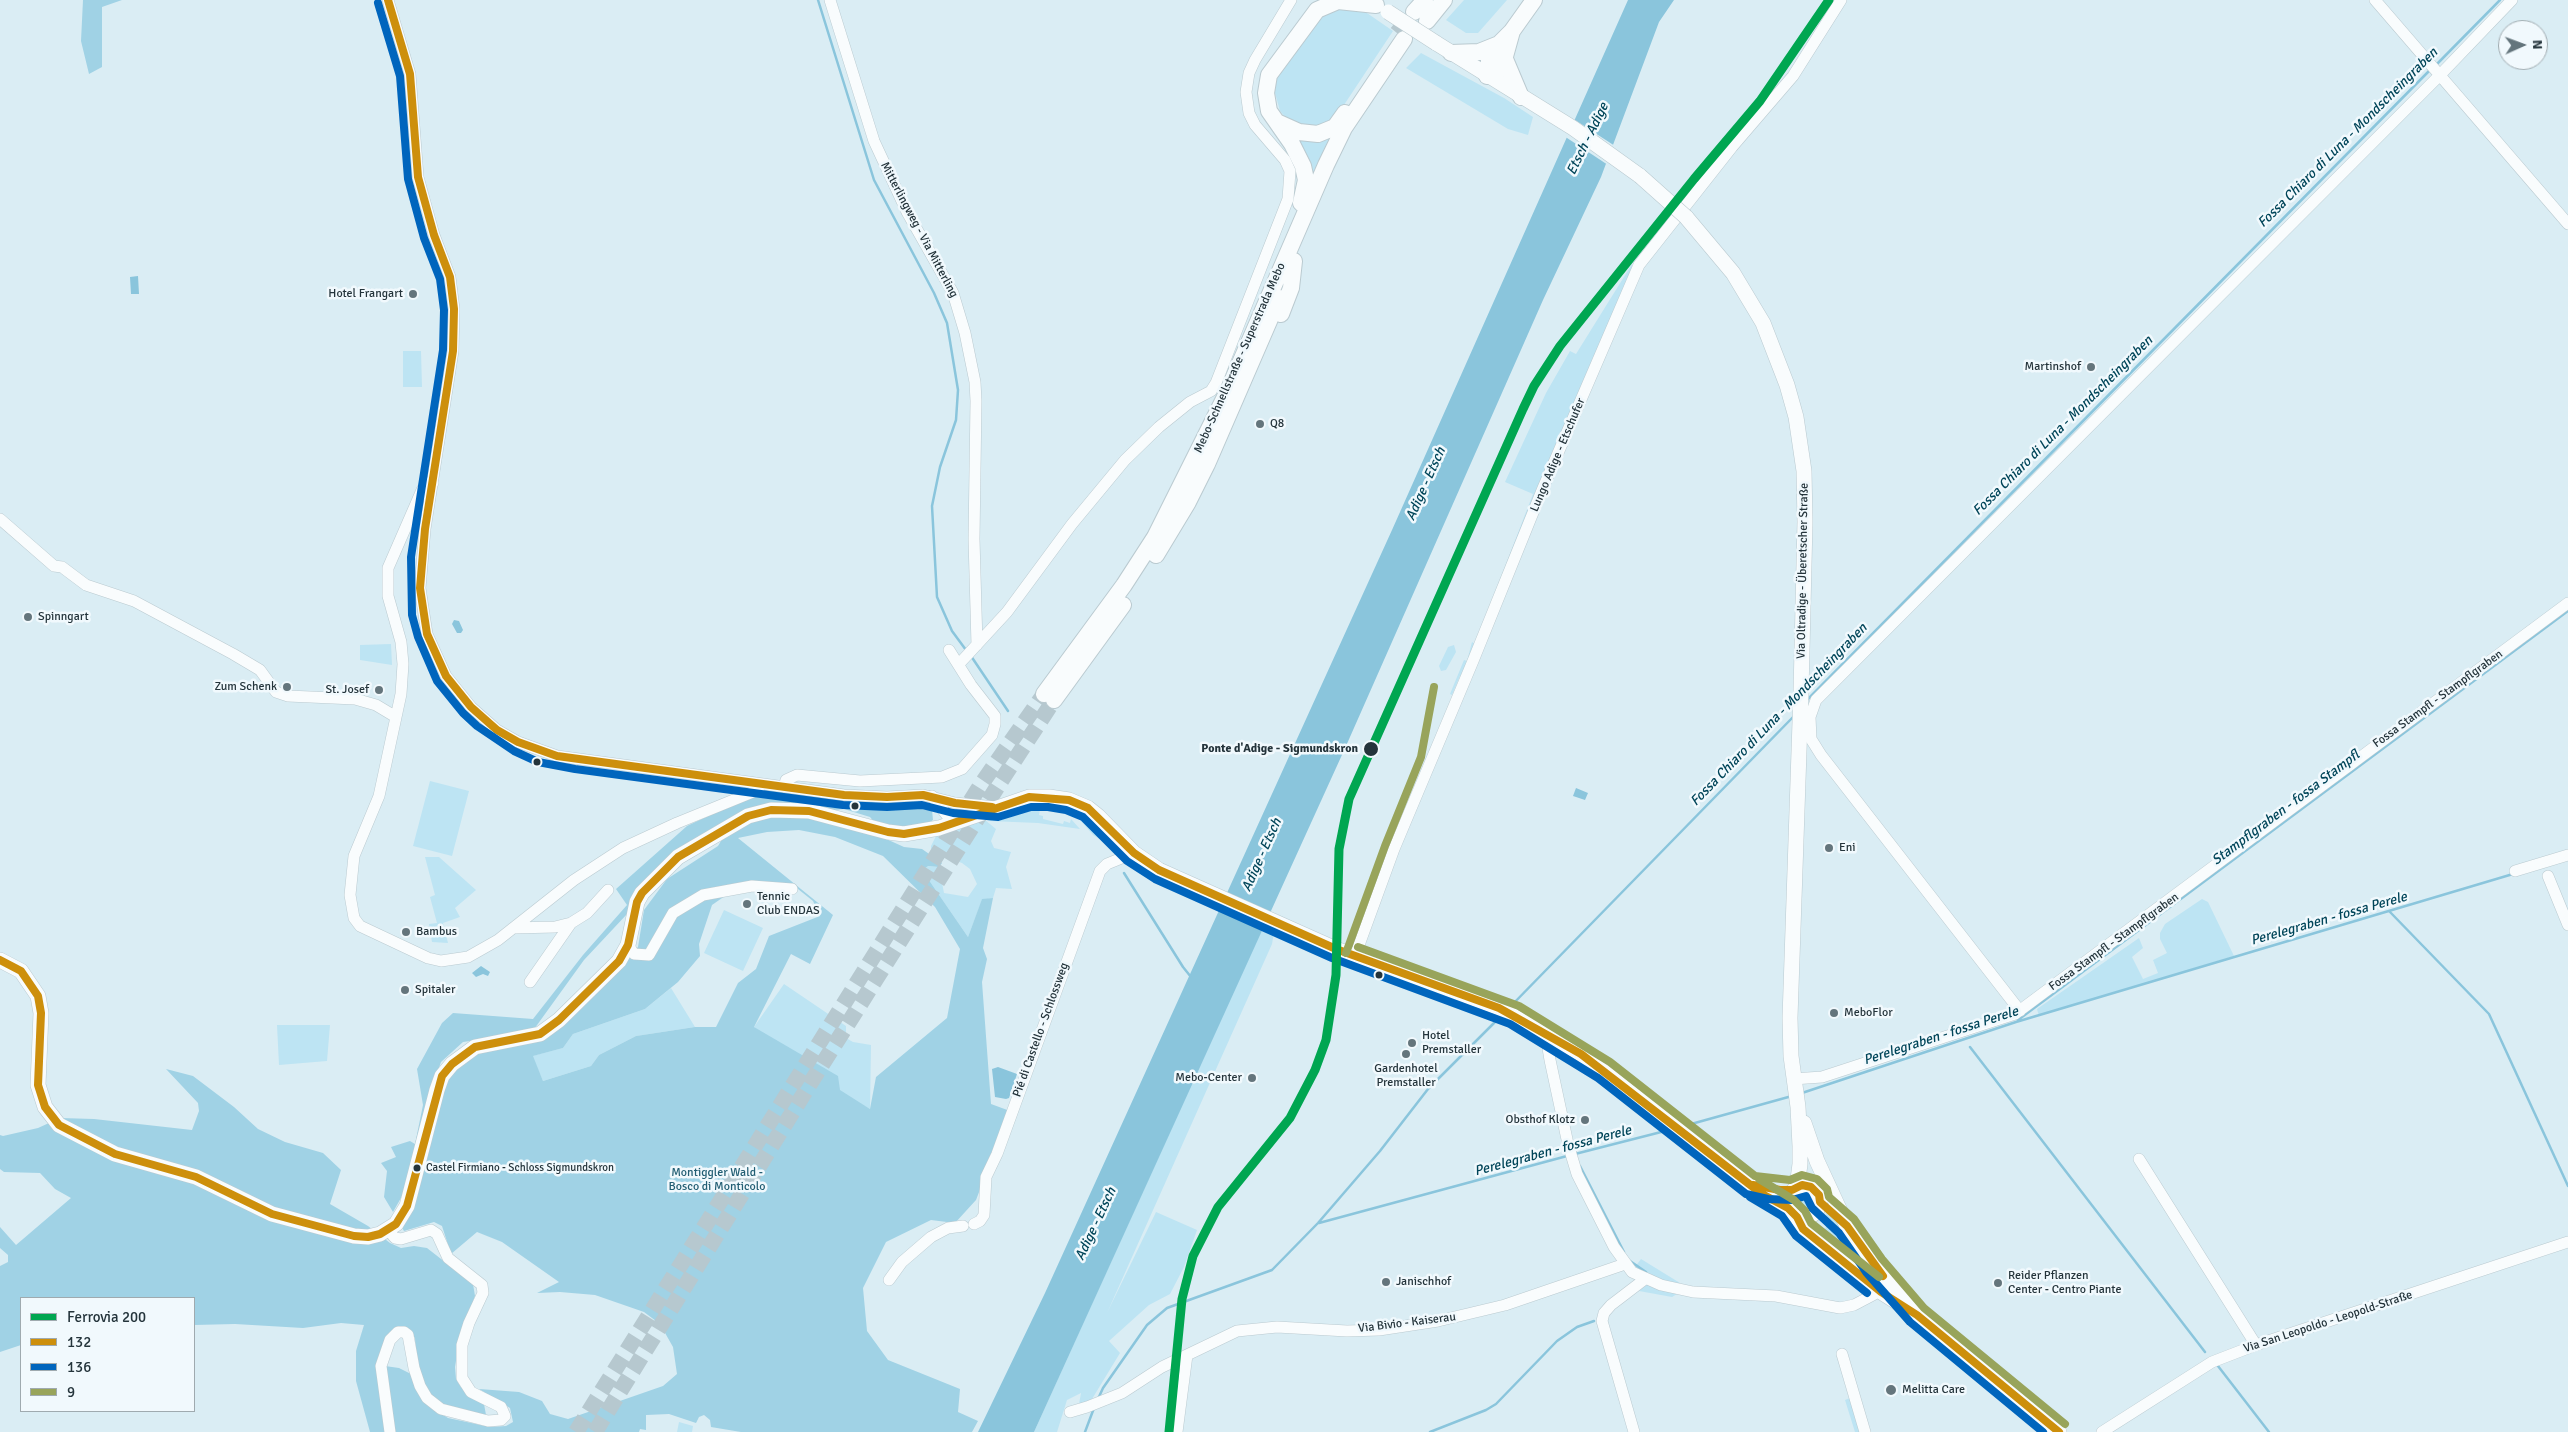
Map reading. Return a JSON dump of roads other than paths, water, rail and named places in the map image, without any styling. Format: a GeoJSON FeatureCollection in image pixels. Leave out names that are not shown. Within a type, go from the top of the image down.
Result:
{"type":"FeatureCollection","features":[{"type":"Feature","properties":{"kind":"highway"},"geometry":{"type":"LineString","coordinates":[[1425,11],[1444,0]]}},
{"type":"Feature","properties":{"kind":"highway"},"geometry":{"type":"LineString","coordinates":[[1425,11],[1450,0]]}},
{"type":"Feature","properties":{"kind":"highway"},"geometry":{"type":"LineString","coordinates":[[1512,31],[1505,59],[1497,72],[1487,76],[1489,61],[1499,44],[1512,31],[1534,0]]}},
{"type":"Feature","properties":{"kind":"highway"},"geometry":{"type":"LineString","coordinates":[[1233,377],[1236,358],[1304,195],[1306,180],[1299,156],[1275,120],[1267,104],[1266,93],[1269,75],[1316,6],[1338,1],[1378,6]]}},
{"type":"Feature","properties":{"kind":"highway"},"geometry":{"type":"LineString","coordinates":[[1275,120],[1286,127],[1308,134],[1326,132],[1335,127],[1403,39]]}},
{"type":"Feature","properties":{"kind":"highway","name":"Mebo-Schnellstraße - Superstrada Mebo"},"geometry":{"type":"LineString","coordinates":[[1403,39],[1385,79],[1345,150],[1294,261],[1247,375],[1211,455],[1164,544],[1094,648],[1049,697],[1155,537],[1194,463],[1344,128],[1403,39]]}},
{"type":"Feature","properties":{"kind":"highway"},"geometry":{"type":"LineString","coordinates":[[1451,53],[1479,52],[1499,44]]}},
{"type":"Feature","properties":{"kind":"highway"},"geometry":{"type":"LineString","coordinates":[[1505,59],[1527,100]]}},
{"type":"Feature","properties":{"kind":"highway"},"geometry":{"type":"LineString","coordinates":[[1257,376],[1260,362],[1291,288],[1294,261]]}},
{"type":"Feature","properties":{"kind":"highway"},"geometry":{"type":"LineString","coordinates":[[1164,544],[1180,531],[1211,469],[1221,456]]}},
{"type":"Feature","properties":{"kind":"main road","name":"Via Oltradige - Überetscher Straße"},"geometry":{"type":"LineString","coordinates":[[1378,6],[1527,100],[1640,176],[1686,218],[1715,249],[1750,299],[1780,365],[1800,444],[1805,522],[1790,1018],[1797,1099]]}},
{"type":"Feature","properties":{"kind":"main road"},"geometry":{"type":"LineString","coordinates":[[0,960],[21,971],[38,996],[41,1014],[38,1085],[45,1107],[60,1125],[115,1154],[192,1175],[272,1214],[354,1236],[368,1237],[388,1230],[396,1224],[407,1206],[442,1076],[452,1064],[475,1047],[534,1035],[550,1028],[610,971],[628,945],[637,902],[656,876],[678,856],[748,816],[771,810],[810,811],[888,832],[917,833],[952,824],[1029,798],[1050,797],[1069,800],[1098,816],[1134,852],[1159,870],[1355,956],[1514,1015],[1604,1070],[1751,1185],[1793,1213],[1805,1218],[1814,1215],[1820,1202],[1819,1195],[1800,1188],[1769,1189],[1751,1185]]}},
{"type":"Feature","properties":{"kind":"main road"},"geometry":{"type":"LineString","coordinates":[[1797,1099],[1809,1154],[1800,1188],[1787,1200],[1803,1229],[1881,1292],[1916,1315],[2059,1432]]}},
{"type":"Feature","properties":{"kind":"main road"},"geometry":{"type":"LineString","coordinates":[[1797,1099],[1817,1161],[1847,1226],[1874,1265],[1916,1315]]}},
{"type":"Feature","properties":{"kind":"main road"},"geometry":{"type":"LineString","coordinates":[[1820,1202],[1847,1226]]}},
{"type":"Feature","properties":{"kind":"street"},"geometry":{"type":"LineString","coordinates":[[388,0],[410,74],[418,177],[434,235],[450,276],[454,300],[453,351],[421,558],[420,588],[422,613],[427,634],[446,676],[477,713],[497,730],[518,742],[557,756],[867,797],[932,796],[955,803],[998,807]]}},
{"type":"Feature","properties":{"kind":"street","name":"Mitterlingweg - Via Mitterling"},"geometry":{"type":"LineString","coordinates":[[784,787],[786,780],[797,775],[860,781],[942,777],[962,769],[992,734],[995,724],[995,716],[971,685],[968,654],[974,539],[976,401],[975,382],[967,341],[953,293],[903,203],[874,141],[830,0]]}},
{"type":"Feature","properties":{"kind":"street"},"geometry":{"type":"LineString","coordinates":[[968,654],[1035,577],[1072,524],[1125,460],[1159,427],[1190,402],[1211,391],[1216,384],[1288,199],[1290,170],[1286,160],[1259,130],[1249,113],[1246,92],[1249,73],[1255,60],[1291,0]]}},
{"type":"Feature","properties":{"kind":"street","name":"Lungo Adige - Etschufer"},"geometry":{"type":"LineString","coordinates":[[1355,956],[1394,849],[1477,652],[1543,488],[1639,266],[1732,148],[1793,76],[1840,0]]}},
{"type":"Feature","properties":{"kind":"street"},"geometry":{"type":"LineString","coordinates":[[2375,0],[2568,224]]}},
{"type":"Feature","properties":{"kind":"street"},"geometry":{"type":"LineString","coordinates":[[2020,1011],[1811,739],[1810,717],[1816,700],[2440,76],[2512,0]]}},
{"type":"Feature","properties":{"kind":"street"},"geometry":{"type":"LineString","coordinates":[[434,483],[426,483],[422,490],[388,568],[388,596],[401,642],[403,664],[396,718],[379,796],[354,856],[350,895],[354,918],[360,926],[428,958],[441,961],[472,955],[514,928],[574,880],[623,848],[677,823],[758,790],[760,784]]}},
{"type":"Feature","properties":{"kind":"street"},"geometry":{"type":"LineString","coordinates":[[0,519],[54,566],[62,567],[86,585],[134,601],[233,654],[260,670],[276,692],[288,696],[355,699],[376,705],[396,718]]}},
{"type":"Feature","properties":{"kind":"street","name":"Fossa Stampfl - Stampflgraben"},"geometry":{"type":"LineString","coordinates":[[1797,1099],[1822,1077],[2020,1011],[2568,603]]}},
{"type":"Feature","properties":{"kind":"street","name":"Mitterlingweg - Via Mitterling"},"geometry":{"type":"LineString","coordinates":[[949,650],[968,654]]}},
{"type":"Feature","properties":{"kind":"street"},"geometry":{"type":"LineString","coordinates":[[932,796],[944,809],[952,824]]}},
{"type":"Feature","properties":{"kind":"street"},"geometry":{"type":"LineString","coordinates":[[952,824],[955,803]]}},
{"type":"Feature","properties":{"kind":"street","name":"Pié di Castello - Schlossweg"},"geometry":{"type":"LineString","coordinates":[[889,1280],[902,1262],[931,1237],[948,1228],[980,1221],[984,1215],[986,1177],[997,1154],[1100,871],[1107,864],[1134,852]]}},
{"type":"Feature","properties":{"kind":"street"},"geometry":{"type":"LineString","coordinates":[[2515,871],[2568,855]]}},
{"type":"Feature","properties":{"kind":"street"},"geometry":{"type":"LineString","coordinates":[[2548,876],[2568,924]]}},
{"type":"Feature","properties":{"kind":"street"},"geometry":{"type":"LineString","coordinates":[[628,945],[634,954],[649,955],[673,913],[703,895],[752,886],[792,889]]}},
{"type":"Feature","properties":{"kind":"street"},"geometry":{"type":"LineString","coordinates":[[514,928],[555,927],[571,923],[587,913],[608,890]]}},
{"type":"Feature","properties":{"kind":"street"},"geometry":{"type":"LineString","coordinates":[[530,982],[571,923]]}},
{"type":"Feature","properties":{"kind":"street"},"geometry":{"type":"LineString","coordinates":[[1550,1036],[1547,1042],[1550,1060],[1570,1154],[1577,1174],[1625,1264],[1632,1272],[1645,1278],[1692,1292],[1776,1296],[1840,1308],[1854,1305],[1873,1295]]}},
{"type":"Feature","properties":{"kind":"street"},"geometry":{"type":"LineString","coordinates":[[2139,1159],[2256,1345]]}},
{"type":"Feature","properties":{"kind":"street"},"geometry":{"type":"LineString","coordinates":[[388,1230],[395,1238],[401,1239],[431,1230],[437,1234],[448,1258],[482,1285],[483,1293],[469,1323],[462,1345],[462,1378],[471,1392],[501,1407],[505,1416],[501,1420],[488,1421],[441,1409],[427,1398],[420,1386],[408,1335],[404,1332],[398,1332],[390,1340],[381,1366],[390,1432]]}},
{"type":"Feature","properties":{"kind":"street","name":"Via San Leopoldo - Leopold-Straße"},"geometry":{"type":"LineString","coordinates":[[2102,1432],[2212,1362],[2256,1345],[2568,1242]]}},
{"type":"Feature","properties":{"kind":"street","name":"Via Bivio - Kaiserau"},"geometry":{"type":"LineString","coordinates":[[1070,1412],[1087,1408],[1131,1388],[1162,1367],[1236,1331],[1277,1327],[1347,1331],[1379,1330],[1475,1314],[1625,1264]]}},
{"type":"Feature","properties":{"kind":"street"},"geometry":{"type":"LineString","coordinates":[[1634,1432],[1602,1321],[1604,1313],[1611,1304],[1645,1278]]}},
{"type":"Feature","properties":{"kind":"street"},"geometry":{"type":"LineString","coordinates":[[1842,1354],[1865,1432]]}},
{"type":"Feature","properties":{"kind":"street"},"geometry":{"type":"LineString","coordinates":[[1177,1432],[1187,1355]]}},
{"type":"Feature","properties":{"kind":"water"},"geometry":{"type":"Polygon","coordinates":[[[1628,0],[1674,0],[1659,22],[1601,177],[1543,300],[1346,746],[1034,1432],[978,1432],[1045,1293],[1392,530],[1628,0]]]}},
{"type":"Feature","properties":{"kind":"water"},"geometry":{"type":"Polygon","coordinates":[[[138,276],[139,294],[131,294],[130,277],[138,276]]]}},
{"type":"Feature","properties":{"kind":"water"},"geometry":{"type":"Polygon","coordinates":[[[454,620],[459,621],[463,630],[461,633],[457,633],[452,624],[454,620]]]}},
{"type":"Feature","properties":{"kind":"water"},"geometry":{"type":"Polygon","coordinates":[[[1576,788],[1588,793],[1585,800],[1573,796],[1576,788]]]}},
{"type":"Feature","properties":{"kind":"water"},"geometry":{"type":"Polygon","coordinates":[[[481,966],[490,972],[488,976],[483,974],[476,977],[472,973],[481,966]]]}},
{"type":"Feature","properties":{"kind":"water"},"geometry":{"type":"Polygon","coordinates":[[[998,1067],[1017,1074],[1009,1098],[1006,1099],[995,1097],[992,1069],[998,1067]]]}},
{"type":"Feature","properties":{"kind":"waterway"},"geometry":{"type":"LineString","coordinates":[[818,0],[874,180],[934,293],[947,323],[958,390],[956,420],[940,467],[932,506],[937,597],[952,631],[966,650]]}},
{"type":"Feature","properties":{"kind":"waterway","name":"Fossa Chiaro di Luna - Mondscheingraben"},"geometry":{"type":"LineString","coordinates":[[2436,65],[2500,0]]}},
{"type":"Feature","properties":{"kind":"waterway","name":"Fossa Chiaro di Luna - Mondscheingraben"},"geometry":{"type":"LineString","coordinates":[[1808,699],[2430,70]]}},
{"type":"Feature","properties":{"kind":"waterway","name":"Stampflgraben - fossa Stampfl"},"geometry":{"type":"LineString","coordinates":[[2018,1020],[2568,611]]}},
{"type":"Feature","properties":{"kind":"waterway"},"geometry":{"type":"LineString","coordinates":[[971,656],[1008,711]]}},
{"type":"Feature","properties":{"kind":"waterway","name":"Fossa Chiaro di Luna - Mondscheingraben"},"geometry":{"type":"LineString","coordinates":[[1509,1008],[1795,715]]}},
{"type":"Feature","properties":{"kind":"waterway"},"geometry":{"type":"LineString","coordinates":[[1124,873],[1191,977]]}},
{"type":"Feature","properties":{"kind":"waterway","name":"Perelegraben - fossa Perele"},"geometry":{"type":"LineString","coordinates":[[1802,1093],[2016,1022],[2513,874]]}},
{"type":"Feature","properties":{"kind":"waterway"},"geometry":{"type":"LineString","coordinates":[[2390,912],[2489,1014],[2568,1186]]}},
{"type":"Feature","properties":{"kind":"waterway","name":"Fossa Chiaro di Luna - Mondscheingraben"},"geometry":{"type":"LineString","coordinates":[[1098,1399],[1103,1388],[1147,1325],[1167,1308],[1272,1270],[1318,1223],[1380,1151],[1428,1089],[1502,1015]]}},
{"type":"Feature","properties":{"kind":"waterway"},"geometry":{"type":"LineString","coordinates":[[1970,1047],[2205,1352]]}},
{"type":"Feature","properties":{"kind":"waterway","name":"Perelegraben - fossa Perele"},"geometry":{"type":"LineString","coordinates":[[1684,1126],[1792,1096]]}},
{"type":"Feature","properties":{"kind":"waterway","name":"Perelegraben - fossa Perele"},"geometry":{"type":"LineString","coordinates":[[1575,1154],[1669,1130]]}},
{"type":"Feature","properties":{"kind":"waterway","name":"Perelegraben - fossa Perele"},"geometry":{"type":"LineString","coordinates":[[1319,1223],[1567,1156]]}},
{"type":"Feature","properties":{"kind":"waterway"},"geometry":{"type":"LineString","coordinates":[[1580,1166],[1624,1252]]}},
{"type":"Feature","properties":{"kind":"waterway"},"geometry":{"type":"LineString","coordinates":[[1630,1261],[1646,1272]]}},
{"type":"Feature","properties":{"kind":"waterway"},"geometry":{"type":"LineString","coordinates":[[1430,1432],[1486,1410],[1496,1404],[1557,1341],[1577,1327],[1594,1321]]}},
{"type":"Feature","properties":{"kind":"waterway"},"geometry":{"type":"LineString","coordinates":[[2218,1366],[2269,1432]]}},
{"type":"Feature","properties":{"kind":"waterway","name":"Fossa Chiaro di Luna - Mondscheingraben"},"geometry":{"type":"LineString","coordinates":[[1085,1432],[1094,1408]]}},
{"type":"Feature","properties":{"kind":"tunnel"},"geometry":{"type":"LineString","coordinates":[[1397,33],[1414,12]]}},
{"type":"Feature","properties":{"kind":"tunnel"},"geometry":{"type":"LineString","coordinates":[[576,1432],[980,786],[1044,694]]}},
{"type":"Feature","properties":{"kind":"tunnel"},"geometry":{"type":"LineString","coordinates":[[595,1432],[813,1079],[1054,700]]}},
{"type":"Feature","properties":{"kind":"rail line","name":"200"},"geometry":{"type":"LineString","coordinates":[[1169,1432],[1182,1299],[1193,1256],[1218,1207],[1290,1118],[1315,1070],[1326,1040],[1336,975],[1339,849],[1349,799],[1523,409],[1534,386],[1560,346],[1694,179],[1760,101],[1829,0]]}},
{"type":"Feature","properties":{"kind":"place","name":"Hotel Frangart"},"geometry":{"type":"Point","coordinates":[413,294]}},
{"type":"Feature","properties":{"kind":"place","name":"Martinshof"},"geometry":{"type":"Point","coordinates":[2091,367]}},
{"type":"Feature","properties":{"kind":"place","name":"Q8"},"geometry":{"type":"Point","coordinates":[1260,424]}},
{"type":"Feature","properties":{"kind":"place","name":"Spinngart"},"geometry":{"type":"Point","coordinates":[28,617]}},
{"type":"Feature","properties":{"kind":"place","name":"Zum Schenk"},"geometry":{"type":"Point","coordinates":[287,687]}},
{"type":"Feature","properties":{"kind":"place","name":"St. Josef"},"geometry":{"type":"Point","coordinates":[379,690]}},
{"type":"Feature","properties":{"kind":"place","name":"Ponte d'Adige - Sigmundskron"},"geometry":{"type":"Point","coordinates":[1371,749]}},
{"type":"Feature","properties":{"kind":"place","name":"Eni"},"geometry":{"type":"Point","coordinates":[1829,848]}},
{"type":"Feature","properties":{"kind":"place","name":"Tennic Club ENDAS"},"geometry":{"type":"Point","coordinates":[747,904]}},
{"type":"Feature","properties":{"kind":"place","name":"Bambus"},"geometry":{"type":"Point","coordinates":[406,932]}},
{"type":"Feature","properties":{"kind":"place","name":"Spitaler"},"geometry":{"type":"Point","coordinates":[405,990]}},
{"type":"Feature","properties":{"kind":"place","name":"MeboFlor"},"geometry":{"type":"Point","coordinates":[1834,1013]}},
{"type":"Feature","properties":{"kind":"place","name":"Hotel Premstaller"},"geometry":{"type":"Point","coordinates":[1412,1043]}},
{"type":"Feature","properties":{"kind":"place","name":"Gardenhotel Premstaller"},"geometry":{"type":"Point","coordinates":[1406,1054]}},
{"type":"Feature","properties":{"kind":"place","name":"Mebo-Center"},"geometry":{"type":"Point","coordinates":[1252,1078]}},
{"type":"Feature","properties":{"kind":"place","name":"Obsthof Klotz"},"geometry":{"type":"Point","coordinates":[1585,1120]}},
{"type":"Feature","properties":{"kind":"place","name":"Castel Firmiano - Schloss Sigmundskron"},"geometry":{"type":"Point","coordinates":[417,1168]}},
{"type":"Feature","properties":{"kind":"place","name":"Janischhof"},"geometry":{"type":"Point","coordinates":[1386,1282]}},
{"type":"Feature","properties":{"kind":"place","name":"Reider Pflanzen Center - Centro Piante"},"geometry":{"type":"Point","coordinates":[1998,1283]}},
{"type":"Feature","properties":{"kind":"place","name":"Melitta Care"},"geometry":{"type":"Point","coordinates":[1891,1390]}},
{"type":"Feature","properties":{"kind":"water label","name":"Etsch - Adige"},"geometry":{"type":"Point","coordinates":[1588,139]}},
{"type":"Feature","properties":{"kind":"water label","name":"Adige - Etsch"},"geometry":{"type":"Point","coordinates":[1426,484]}},
{"type":"Feature","properties":{"kind":"water label","name":"Adige - Etsch"},"geometry":{"type":"Point","coordinates":[1262,855]}},
{"type":"Feature","properties":{"kind":"water label","name":"Adige - Etsch"},"geometry":{"type":"Point","coordinates":[1096,1224]}},
{"type":"Feature","properties":{"kind":"park label","name":"Montiggler Wald - Bosco di Monticolo"},"geometry":{"type":"Point","coordinates":[717,1180]}}]}
